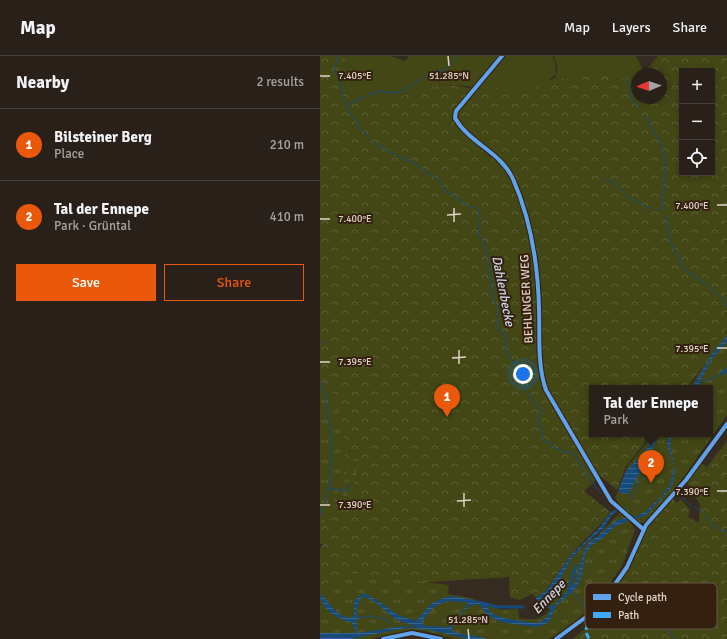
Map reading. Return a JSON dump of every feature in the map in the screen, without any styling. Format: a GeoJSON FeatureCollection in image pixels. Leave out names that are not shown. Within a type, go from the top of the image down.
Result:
{"type":"FeatureCollection","features":[{"type":"Feature","properties":{"kind":"street","name":"BEHLINGER WEG"},"geometry":{"type":"LineString","coordinates":[[502,56],[456,111],[455,118],[482,148],[504,163],[512,178],[524,211],[536,254],[539,290],[539,348],[542,376],[546,390],[609,498],[627,517],[643,529]]}},
{"type":"Feature","properties":{"kind":"street"},"geometry":{"type":"LineString","coordinates":[[616,583],[627,567],[643,529],[686,480],[727,424]]}},
{"type":"Feature","properties":{"kind":"street"},"geometry":{"type":"LineString","coordinates":[[556,639],[585,618]]}},
{"type":"Feature","properties":{"kind":"street"},"geometry":{"type":"LineString","coordinates":[[383,639],[412,633],[441,639]]}},
{"type":"Feature","properties":{"kind":"green space"},"geometry":{"type":"Polygon","coordinates":[[[320,56],[345,56],[355,100],[399,97],[443,84],[470,88],[483,85],[523,93],[555,78],[578,79],[603,70],[618,79],[631,76],[631,104],[667,104],[667,68],[648,68],[658,56],[727,56],[727,333],[689,385],[589,385],[589,437],[650,437],[626,466],[617,490],[600,476],[584,491],[610,512],[606,518],[567,559],[542,594],[536,598],[533,594],[519,600],[510,597],[509,577],[320,589],[320,549],[323,545],[320,543],[320,56]]]}},
{"type":"Feature","properties":{"kind":"green space"},"geometry":{"type":"Polygon","coordinates":[[[345,56],[391,56],[405,61],[409,56],[500,56],[476,87],[442,84],[399,98],[355,100],[345,56]]]}},
{"type":"Feature","properties":{"kind":"green space"},"geometry":{"type":"Polygon","coordinates":[[[503,56],[552,56],[555,61],[556,74],[546,83],[523,93],[483,86],[478,87],[503,56]]]}},
{"type":"Feature","properties":{"kind":"green space"},"geometry":{"type":"Polygon","coordinates":[[[554,56],[636,56],[642,68],[631,68],[631,77],[618,79],[603,70],[578,79],[555,78],[557,73],[554,56]]]}},
{"type":"Feature","properties":{"kind":"green space"},"geometry":{"type":"Polygon","coordinates":[[[727,327],[727,415],[713,435],[713,385],[692,385],[706,362],[702,359],[727,327]]]}},
{"type":"Feature","properties":{"kind":"green space"},"geometry":{"type":"Polygon","coordinates":[[[320,372],[328,381],[339,408],[345,455],[342,481],[320,532],[320,372]]]}},
{"type":"Feature","properties":{"kind":"green space"},"geometry":{"type":"Polygon","coordinates":[[[652,437],[712,437],[675,489],[647,521],[643,523],[630,522],[635,530],[622,566],[610,583],[585,583],[585,613],[568,629],[548,639],[454,639],[425,631],[410,630],[370,639],[320,639],[320,587],[336,578],[350,573],[449,585],[448,594],[471,598],[500,610],[518,609],[519,618],[536,619],[544,616],[551,609],[540,605],[537,596],[548,588],[560,570],[588,542],[596,537],[619,514],[620,505],[615,498],[619,489],[622,487],[627,467],[652,437]]]}},
{"type":"Feature","properties":{"kind":"green space"},"geometry":{"type":"Polygon","coordinates":[[[727,441],[727,639],[573,639],[585,628],[717,629],[717,583],[617,583],[645,530],[672,498],[677,503],[681,499],[690,510],[688,517],[699,523],[700,504],[687,483],[701,463],[707,467],[727,441]]]}},
{"type":"Feature","properties":{"kind":"green space"},"geometry":{"type":"Polygon","coordinates":[[[358,458],[357,473],[353,486],[349,495],[343,497],[342,491],[336,489],[337,480],[341,483],[346,480],[348,462],[358,458]]]}},
{"type":"Feature","properties":{"kind":"water"},"geometry":{"type":"Polygon","coordinates":[[[727,336],[727,342],[711,360],[698,385],[694,385],[712,354],[727,336]]]}},
{"type":"Feature","properties":{"kind":"water"},"geometry":{"type":"Polygon","coordinates":[[[656,437],[658,437],[629,493],[620,493],[619,488],[626,471],[656,437]]]}},
{"type":"Feature","properties":{"kind":"water"},"geometry":{"type":"Polygon","coordinates":[[[668,437],[671,437],[670,445],[675,469],[673,483],[670,489],[646,515],[615,526],[604,537],[591,546],[585,554],[582,574],[577,587],[556,606],[549,622],[544,625],[534,627],[501,622],[487,615],[480,605],[475,605],[463,612],[451,630],[487,639],[469,639],[425,629],[405,628],[350,639],[320,639],[320,633],[354,633],[356,631],[351,622],[335,616],[326,608],[320,594],[337,612],[351,618],[354,614],[354,601],[364,593],[398,615],[416,621],[431,604],[443,598],[452,596],[484,602],[491,613],[504,618],[534,623],[541,622],[547,617],[552,607],[576,582],[583,553],[588,544],[616,521],[630,516],[638,516],[647,510],[661,497],[670,485],[674,466],[667,444],[668,437]],[[365,597],[361,598],[357,608],[359,618],[356,621],[358,633],[403,626],[419,628],[395,619],[375,602],[365,597]],[[452,601],[442,603],[434,607],[422,622],[424,626],[448,627],[469,603],[452,601]]]}},
{"type":"Feature","properties":{"kind":"water","name":"Ennepe"},"geometry":{"type":"Polygon","coordinates":[[[615,510],[618,512],[612,514],[604,528],[585,544],[571,559],[545,608],[535,606],[534,603],[537,602],[536,598],[547,590],[571,555],[598,529],[611,512],[615,510]]]}},
{"type":"Feature","properties":{"kind":"waterway","name":"Dahlenbecke"},"geometry":{"type":"LineString","coordinates":[[338,56],[335,66],[335,73],[339,77],[342,95],[353,118],[357,121],[359,129],[365,132],[369,139]]}},
{"type":"Feature","properties":{"kind":"waterway"},"geometry":{"type":"LineString","coordinates":[[368,95],[380,91],[390,93],[403,91],[433,71],[442,71],[451,64],[456,56]]}},
{"type":"Feature","properties":{"kind":"waterway"},"geometry":{"type":"LineString","coordinates":[[627,80],[631,93],[631,99],[641,108]]}},
{"type":"Feature","properties":{"kind":"waterway"},"geometry":{"type":"LineString","coordinates":[[348,105],[365,96]]}},
{"type":"Feature","properties":{"kind":"waterway"},"geometry":{"type":"LineString","coordinates":[[645,116],[658,137],[663,149],[665,161],[662,197],[663,208],[659,209]]}},
{"type":"Feature","properties":{"kind":"waterway","name":"Dahlenbecke"},"geometry":{"type":"LineString","coordinates":[[374,142],[389,152],[416,164],[440,180],[444,191],[468,206],[475,208]]}},
{"type":"Feature","properties":{"kind":"waterway"},"geometry":{"type":"LineString","coordinates":[[606,179],[613,182],[628,197],[652,209]]}},
{"type":"Feature","properties":{"kind":"waterway","name":"Dahlenbecke"},"geometry":{"type":"LineString","coordinates":[[478,209],[480,219]]}},
{"type":"Feature","properties":{"kind":"waterway"},"geometry":{"type":"LineString","coordinates":[[666,216],[670,241],[685,270],[706,284],[724,301],[727,306]]}},
{"type":"Feature","properties":{"kind":"waterway","name":"Dahlenbecke"},"geometry":{"type":"LineString","coordinates":[[480,221],[479,237],[483,241],[488,258],[493,296],[500,313],[496,316],[499,331],[503,332],[506,336],[506,349],[510,358],[523,373],[525,390],[541,410],[539,422],[544,442],[550,442],[552,446],[566,453],[570,452],[576,457],[599,492]]}},
{"type":"Feature","properties":{"kind":"waterway"},"geometry":{"type":"LineString","coordinates":[[722,373],[727,369]]}},
{"type":"Feature","properties":{"kind":"waterway"},"geometry":{"type":"LineString","coordinates":[[700,383],[727,372]]}},
{"type":"Feature","properties":{"kind":"waterway"},"geometry":{"type":"LineString","coordinates":[[320,382],[326,397],[331,432],[330,484],[320,515]]}},
{"type":"Feature","properties":{"kind":"waterway"},"geometry":{"type":"LineString","coordinates":[[631,499],[641,478]]}},
{"type":"Feature","properties":{"kind":"waterway"},"geometry":{"type":"LineString","coordinates":[[329,488],[347,491],[350,485]]}},
{"type":"Feature","properties":{"kind":"waterway"},"geometry":{"type":"LineString","coordinates":[[683,498],[692,507]]}},
{"type":"Feature","properties":{"kind":"waterway"},"geometry":{"type":"LineString","coordinates":[[625,507],[625,512]]}},
{"type":"Feature","properties":{"kind":"waterway"},"geometry":{"type":"LineString","coordinates":[[695,507],[702,512]]}},
{"type":"Feature","properties":{"kind":"waterway"},"geometry":{"type":"LineString","coordinates":[[704,515],[713,525],[727,533]]}},
{"type":"Feature","properties":{"kind":"waterway","name":"Ennepe"},"geometry":{"type":"LineString","coordinates":[[568,593],[576,566]]}},
{"type":"Feature","properties":{"kind":"waterway","name":"Ennepe"},"geometry":{"type":"LineString","coordinates":[[572,591],[585,607]]}},
{"type":"Feature","properties":{"kind":"waterway","name":"Ennepe"},"geometry":{"type":"LineString","coordinates":[[482,603],[496,607],[523,607]]}},
{"type":"Feature","properties":{"kind":"waterway","name":"Ennepe"},"geometry":{"type":"LineString","coordinates":[[546,606],[554,608]]}},
{"type":"Feature","properties":{"kind":"waterway"},"geometry":{"type":"LineString","coordinates":[[359,618],[370,616],[388,620],[391,624]]}},
{"type":"Feature","properties":{"kind":"waterway"},"geometry":{"type":"LineString","coordinates":[[668,629],[675,639]]}},
{"type":"Feature","properties":{"kind":"marked path"},"geometry":{"type":"LineString","coordinates":[[586,629],[589,639]]}},
{"type":"Feature","properties":{"kind":"cycle path"},"geometry":{"type":"LineString","coordinates":[[502,56],[456,111],[455,118],[468,134],[493,154],[508,170],[525,210],[537,275],[540,360],[546,390],[611,501],[643,529]]}},
{"type":"Feature","properties":{"kind":"cycle path"},"geometry":{"type":"LineString","coordinates":[[616,583],[627,567],[646,525],[686,480],[727,424]]}},
{"type":"Feature","properties":{"kind":"cycle path"},"geometry":{"type":"LineString","coordinates":[[556,639],[585,618]]}},
{"type":"Feature","properties":{"kind":"cycle path"},"geometry":{"type":"LineString","coordinates":[[383,639],[412,633],[441,639]]}},
{"type":"Feature","properties":{"kind":"place","name":"Bilsteiner Berg"},"geometry":{"type":"Point","coordinates":[447,417]}},
{"type":"Feature","properties":{"kind":"place","name":"Tal der Ennepe"},"geometry":{"type":"Point","coordinates":[651,483]}}]}
